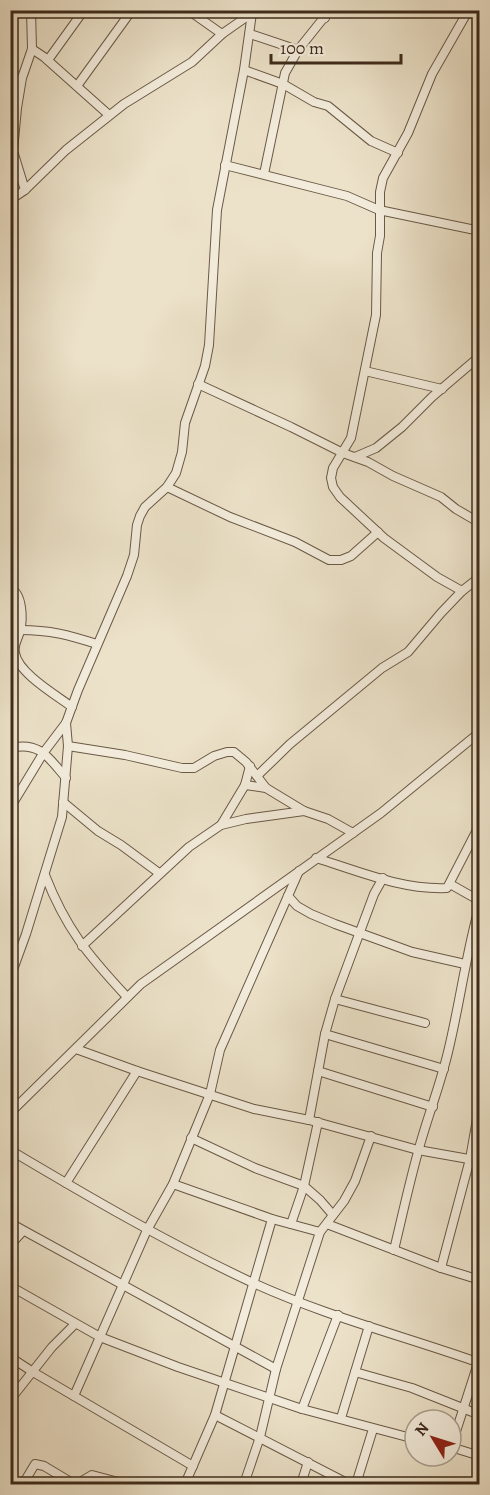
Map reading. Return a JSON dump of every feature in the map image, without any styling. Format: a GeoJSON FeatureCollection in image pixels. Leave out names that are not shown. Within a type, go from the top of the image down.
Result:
{"type":"FeatureCollection","features":[{"type":"Feature","properties":{"kind":"street"},"geometry":{"type":"LineString","coordinates":[[25,190],[13,151],[22,78],[32,49],[31,10]]}},
{"type":"Feature","properties":{"kind":"street"},"geometry":{"type":"LineString","coordinates":[[48,60],[84,10]]}},
{"type":"Feature","properties":{"kind":"street"},"geometry":{"type":"LineString","coordinates":[[77,86],[132,10]]}},
{"type":"Feature","properties":{"kind":"street"},"geometry":{"type":"LineString","coordinates":[[188,10],[222,34]]}},
{"type":"Feature","properties":{"kind":"street"},"geometry":{"type":"LineString","coordinates":[[264,174],[285,74],[298,50],[327,14],[316,10]]}},
{"type":"Feature","properties":{"kind":"street"},"geometry":{"type":"LineString","coordinates":[[462,591],[437,577],[378,532],[340,497],[333,487],[331,478],[333,468],[351,438],[376,315],[379,210],[383,178],[398,153],[432,74],[468,11],[480,15]]}},
{"type":"Feature","properties":{"kind":"street"},"geometry":{"type":"LineString","coordinates":[[10,200],[25,190],[66,150],[109,115],[154,84],[192,62],[222,34],[253,12]]}},
{"type":"Feature","properties":{"kind":"street"},"geometry":{"type":"LineString","coordinates":[[11,805],[44,752],[66,723],[135,555],[137,525],[140,516],[145,507],[167,487],[180,463],[185,423],[209,345],[213,295],[213,244],[217,210],[253,12]]}},
{"type":"Feature","properties":{"kind":"street"},"geometry":{"type":"LineString","coordinates":[[250,34],[298,50]]}},
{"type":"Feature","properties":{"kind":"street"},"geometry":{"type":"LineString","coordinates":[[32,49],[48,60],[109,115]]}},
{"type":"Feature","properties":{"kind":"street"},"geometry":{"type":"LineString","coordinates":[[244,70],[283,84],[314,102],[328,106],[371,141],[398,153]]}},
{"type":"Feature","properties":{"kind":"street"},"geometry":{"type":"LineString","coordinates":[[225,165],[347,196],[379,210],[480,231]]}},
{"type":"Feature","properties":{"kind":"street"},"geometry":{"type":"LineString","coordinates":[[355,457],[376,448],[402,427],[441,389],[480,356]]}},
{"type":"Feature","properties":{"kind":"street"},"geometry":{"type":"LineString","coordinates":[[365,371],[441,389]]}},
{"type":"Feature","properties":{"kind":"street"},"geometry":{"type":"LineString","coordinates":[[198,384],[441,497],[463,514],[480,523]]}},
{"type":"Feature","properties":{"kind":"street"},"geometry":{"type":"LineString","coordinates":[[167,487],[230,517],[296,542],[329,560],[341,560],[351,556],[378,532]]}},
{"type":"Feature","properties":{"kind":"street"},"geometry":{"type":"LineString","coordinates":[[257,776],[290,744],[382,668],[408,652],[462,591],[480,577]]}},
{"type":"Feature","properties":{"kind":"street"},"geometry":{"type":"LineString","coordinates":[[10,588],[15,590],[19,596],[20,630],[15,641],[15,654],[20,666],[39,683],[72,706]]}},
{"type":"Feature","properties":{"kind":"street"},"geometry":{"type":"LineString","coordinates":[[20,630],[64,633],[97,644]]}},
{"type":"Feature","properties":{"kind":"street"},"geometry":{"type":"LineString","coordinates":[[10,978],[62,817],[68,746],[66,723]]}},
{"type":"Feature","properties":{"kind":"street"},"geometry":{"type":"LineString","coordinates":[[10,1113],[127,997],[168,963],[412,789],[480,732]]}},
{"type":"Feature","properties":{"kind":"street"},"geometry":{"type":"LineString","coordinates":[[10,748],[22,745],[44,752],[66,778]]}},
{"type":"Feature","properties":{"kind":"street"},"geometry":{"type":"LineString","coordinates":[[68,746],[107,751],[182,768],[194,768],[214,756],[234,752],[250,766],[266,788],[304,812],[328,819],[352,833]]}},
{"type":"Feature","properties":{"kind":"street"},"geometry":{"type":"LineString","coordinates":[[221,825],[245,785],[250,766]]}},
{"type":"Feature","properties":{"kind":"street"},"geometry":{"type":"LineString","coordinates":[[245,785],[266,788]]}},
{"type":"Feature","properties":{"kind":"street"},"geometry":{"type":"LineString","coordinates":[[63,802],[98,831],[159,873]]}},
{"type":"Feature","properties":{"kind":"street"},"geometry":{"type":"LineString","coordinates":[[82,946],[139,895],[159,873],[189,847],[221,825],[246,819],[304,812]]}},
{"type":"Feature","properties":{"kind":"street"},"geometry":{"type":"LineString","coordinates":[[316,858],[419,887],[447,888],[480,824]]}},
{"type":"Feature","properties":{"kind":"street"},"geometry":{"type":"LineString","coordinates":[[75,1396],[147,1230],[173,1184],[210,1094],[220,1050],[299,870]]}},
{"type":"Feature","properties":{"kind":"street"},"geometry":{"type":"LineString","coordinates":[[45,875],[64,917],[82,946],[127,997]]}},
{"type":"Feature","properties":{"kind":"street"},"geometry":{"type":"LineString","coordinates":[[291,1224],[304,1186],[314,1121],[318,1071],[325,1034],[335,999],[383,878]]}},
{"type":"Feature","properties":{"kind":"street"},"geometry":{"type":"LineString","coordinates":[[394,1250],[418,1150],[444,1069],[480,903],[450,884]]}},
{"type":"Feature","properties":{"kind":"street"},"geometry":{"type":"LineString","coordinates":[[288,896],[297,906],[311,914],[412,952],[465,964]]}},
{"type":"Feature","properties":{"kind":"street"},"geometry":{"type":"LineString","coordinates":[[335,999],[425,1023]]}},
{"type":"Feature","properties":{"kind":"street"},"geometry":{"type":"LineString","coordinates":[[325,1034],[444,1069]]}},
{"type":"Feature","properties":{"kind":"street"},"geometry":{"type":"LineString","coordinates":[[76,1049],[254,1109],[314,1121],[418,1150],[480,1161]]}},
{"type":"Feature","properties":{"kind":"street"},"geometry":{"type":"LineString","coordinates":[[66,1183],[137,1071]]}},
{"type":"Feature","properties":{"kind":"street"},"geometry":{"type":"LineString","coordinates":[[318,1071],[433,1107]]}},
{"type":"Feature","properties":{"kind":"street"},"geometry":{"type":"LineString","coordinates":[[441,1268],[470,1159],[480,1102]]}},
{"type":"Feature","properties":{"kind":"street"},"geometry":{"type":"LineString","coordinates":[[244,1485],[260,1437],[276,1369],[320,1232],[355,1181],[371,1136]]}},
{"type":"Feature","properties":{"kind":"street"},"geometry":{"type":"LineString","coordinates":[[191,1138],[255,1168],[304,1186],[333,1215]]}},
{"type":"Feature","properties":{"kind":"street"},"geometry":{"type":"LineString","coordinates":[[10,1150],[147,1230],[253,1282],[369,1326],[479,1362],[462,1408],[412,1388],[355,1372]]}},
{"type":"Feature","properties":{"kind":"street"},"geometry":{"type":"LineString","coordinates":[[173,1184],[272,1219],[320,1232]]}},
{"type":"Feature","properties":{"kind":"street"},"geometry":{"type":"LineString","coordinates":[[185,1485],[225,1382],[272,1219]]}},
{"type":"Feature","properties":{"kind":"street"},"geometry":{"type":"LineString","coordinates":[[10,1222],[276,1369]]}},
{"type":"Feature","properties":{"kind":"street"},"geometry":{"type":"LineString","coordinates":[[327,1224],[441,1268],[480,1280]]}},
{"type":"Feature","properties":{"kind":"street"},"geometry":{"type":"LineString","coordinates":[[10,1245],[23,1231]]}},
{"type":"Feature","properties":{"kind":"street"},"geometry":{"type":"LineString","coordinates":[[10,1286],[100,1337],[190,1372],[302,1409],[403,1436]]}},
{"type":"Feature","properties":{"kind":"street"},"geometry":{"type":"LineString","coordinates":[[302,1409],[338,1315]]}},
{"type":"Feature","properties":{"kind":"street"},"geometry":{"type":"LineString","coordinates":[[10,1400],[52,1347],[75,1324]]}},
{"type":"Feature","properties":{"kind":"street"},"geometry":{"type":"LineString","coordinates":[[341,1418],[369,1326]]}},
{"type":"Feature","properties":{"kind":"street"},"geometry":{"type":"LineString","coordinates":[[10,1357],[193,1466]]}},
{"type":"Feature","properties":{"kind":"street"},"geometry":{"type":"LineString","coordinates":[[463,1408],[480,1415]]}},
{"type":"Feature","properties":{"kind":"street"},"geometry":{"type":"LineString","coordinates":[[214,1415],[349,1485]]}},
{"type":"Feature","properties":{"kind":"street"},"geometry":{"type":"LineString","coordinates":[[356,1485],[373,1429]]}},
{"type":"Feature","properties":{"kind":"street"},"geometry":{"type":"LineString","coordinates":[[463,1451],[480,1456]]}},
{"type":"Feature","properties":{"kind":"street"},"geometry":{"type":"LineString","coordinates":[[300,1485],[308,1462]]}},
{"type":"Feature","properties":{"kind":"street"},"geometry":{"type":"LineString","coordinates":[[23,1485],[28,1472],[35,1464],[44,1466],[76,1485],[92,1474],[126,1485]]}}]}
